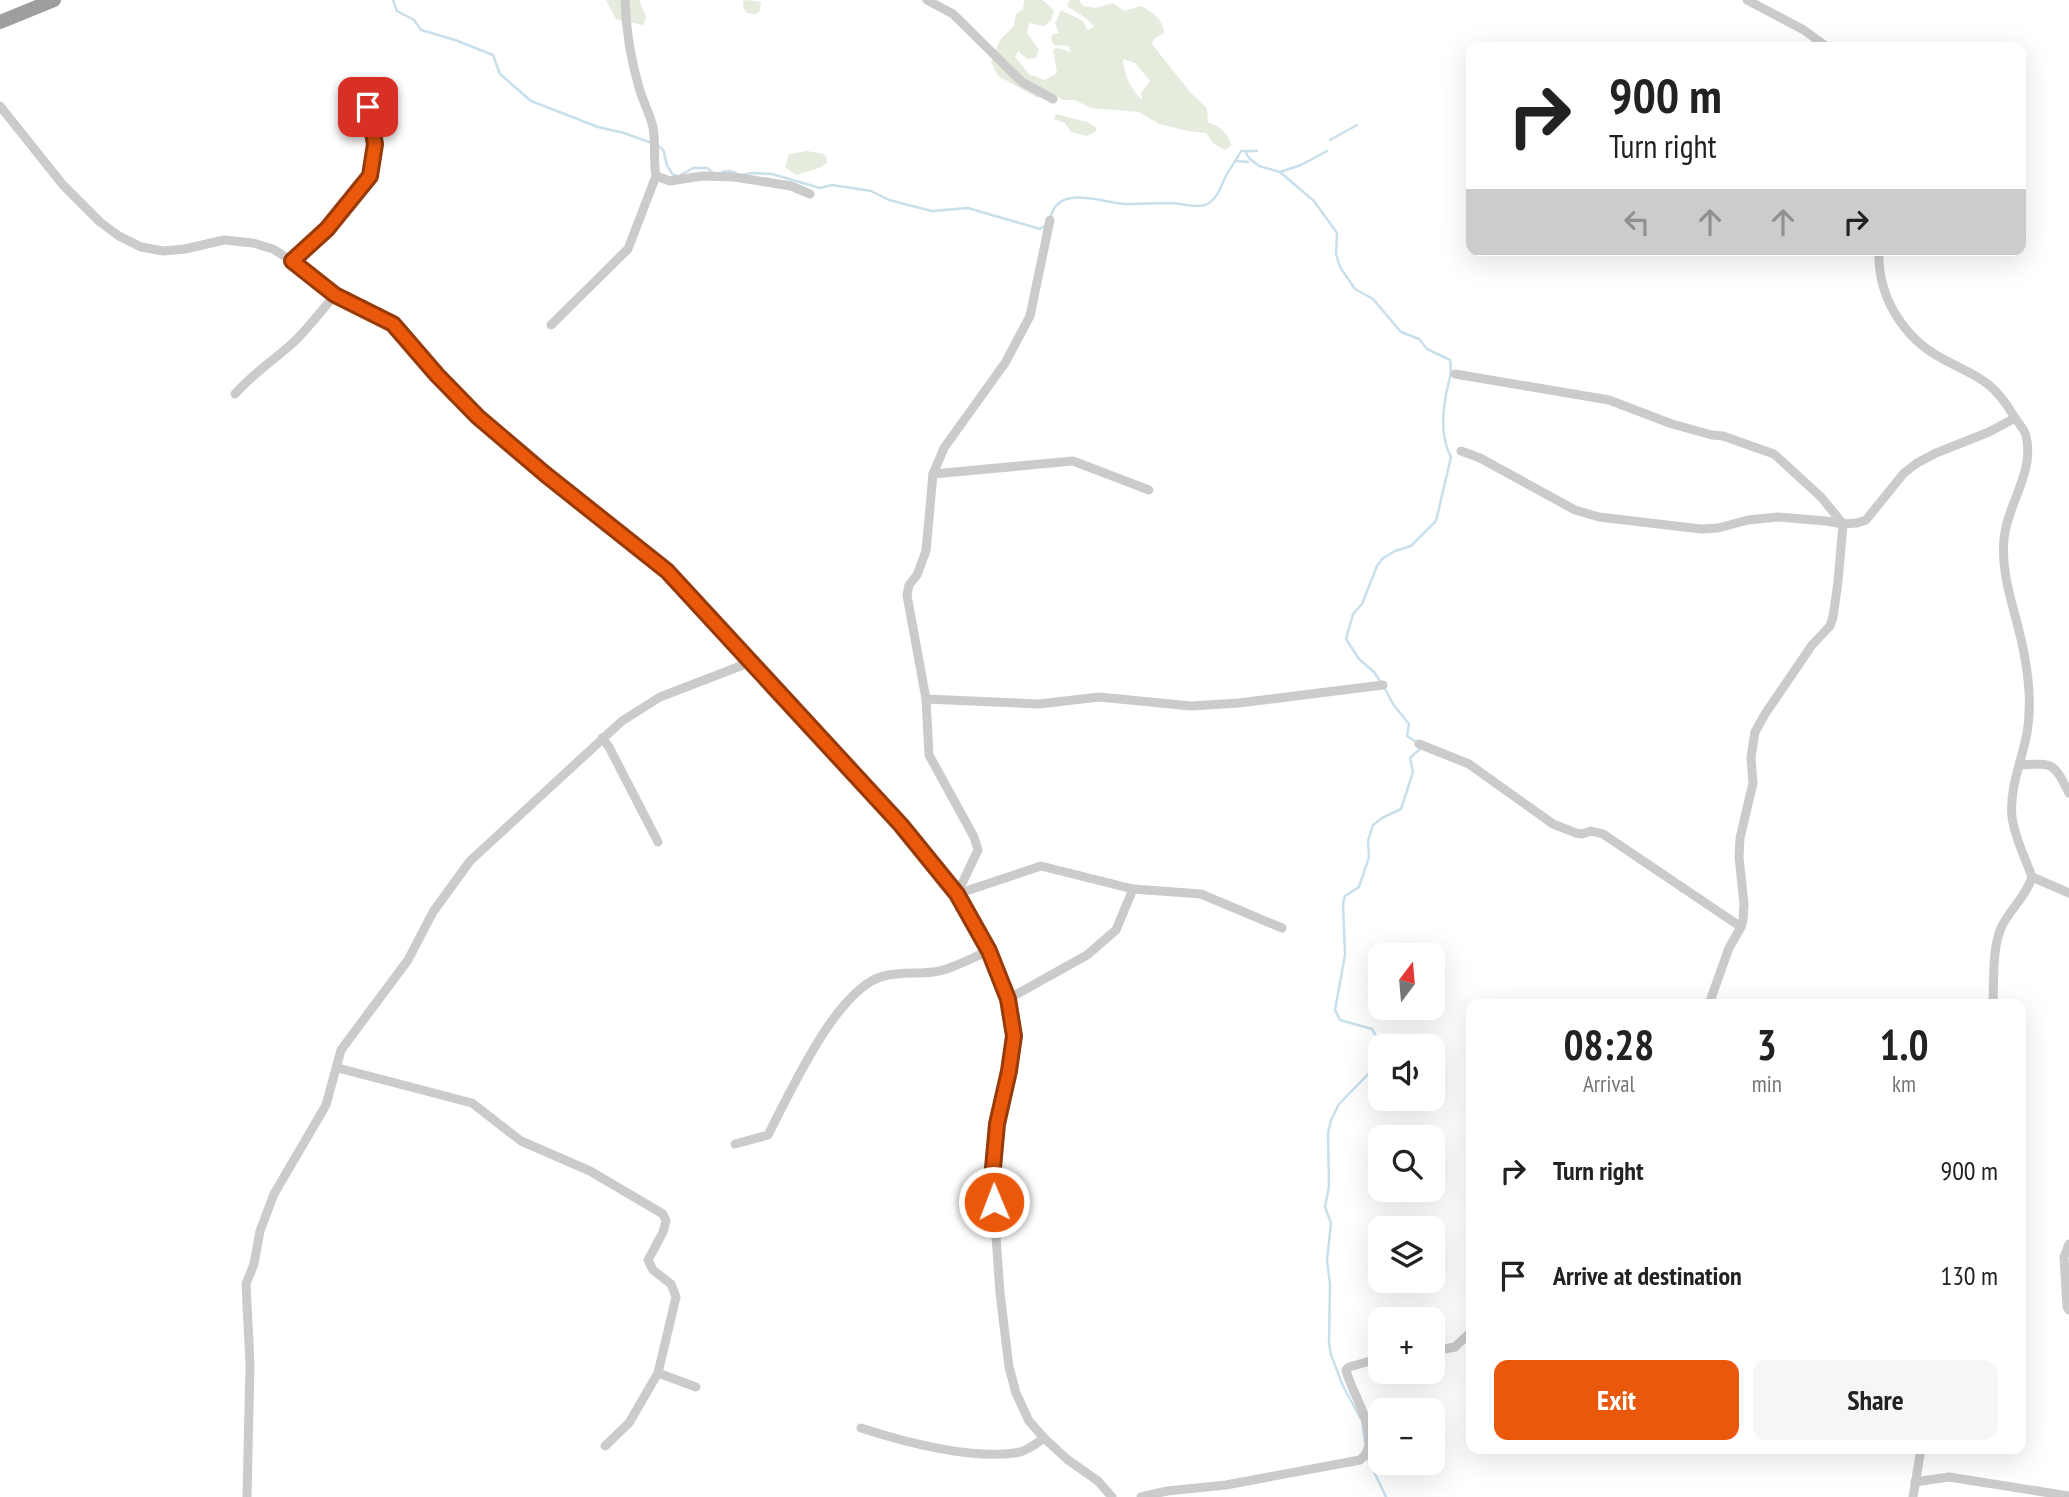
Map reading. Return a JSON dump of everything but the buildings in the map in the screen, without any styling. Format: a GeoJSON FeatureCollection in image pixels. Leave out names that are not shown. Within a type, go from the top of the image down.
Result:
{"type":"FeatureCollection","features":[{"type":"Feature","properties":{"kind":"highway"},"geometry":{"type":"LineString","coordinates":[[0,22],[54,0]]}},
{"type":"Feature","properties":{"kind":"street"},"geometry":{"type":"LineString","coordinates":[[551,325],[628,249],[656,176],[656,145],[652,124],[632,64],[626,30],[625,0]]}},
{"type":"Feature","properties":{"kind":"street"},"geometry":{"type":"LineString","coordinates":[[927,0],[953,14],[1022,82],[1053,99]]}},
{"type":"Feature","properties":{"kind":"street"},"geometry":{"type":"LineString","coordinates":[[1747,0],[1804,30],[1820,42]]}},
{"type":"Feature","properties":{"kind":"street"},"geometry":{"type":"LineString","coordinates":[[0,106],[63,185],[100,222],[119,236],[141,247],[163,251],[186,249],[224,240],[253,243],[273,249],[335,295],[393,324],[478,417],[667,571],[901,825],[957,894],[989,951],[1008,999],[1014,1036],[997,1124],[992,1179],[1000,1293],[1009,1367],[1016,1394],[1029,1421],[1068,1460],[1098,1481],[1112,1497]]}},
{"type":"Feature","properties":{"kind":"street"},"geometry":{"type":"LineString","coordinates":[[292,261],[327,229],[370,176],[375,144],[368,107]]}},
{"type":"Feature","properties":{"kind":"street"},"geometry":{"type":"LineString","coordinates":[[656,176],[670,181],[702,176],[734,177],[791,186],[810,194]]}},
{"type":"Feature","properties":{"kind":"street"},"geometry":{"type":"LineString","coordinates":[[957,894],[978,850],[974,837],[929,755],[926,699],[907,595],[909,584],[917,575],[926,551],[933,474],[944,448],[1005,363],[1030,316],[1050,220]]}},
{"type":"Feature","properties":{"kind":"street"},"geometry":{"type":"LineString","coordinates":[[1879,256],[1886,297],[1901,325],[1917,342],[1990,386],[2007,403],[2026,434],[2026,470],[2004,536],[2003,552],[2004,577],[2025,659],[2027,731],[2012,802],[2012,816],[2018,843],[2032,877],[1997,939],[1993,999]]}},
{"type":"Feature","properties":{"kind":"street"},"geometry":{"type":"LineString","coordinates":[[235,394],[250,377],[297,339],[335,295]]}},
{"type":"Feature","properties":{"kind":"street"},"geometry":{"type":"LineString","coordinates":[[1455,374],[1609,400],[1672,424],[1723,436],[1774,454],[1821,497],[1843,524],[1839,582],[1830,626],[1812,645],[1765,714],[1753,742],[1753,783],[1740,838],[1739,857],[1744,904],[1741,927],[1711,999]]}},
{"type":"Feature","properties":{"kind":"street"},"geometry":{"type":"LineString","coordinates":[[1461,451],[1480,458],[1575,510],[1599,517],[1701,529],[1778,517],[1826,520],[1843,524],[1866,520],[1904,473],[1917,463],[2015,418]]}},
{"type":"Feature","properties":{"kind":"street"},"geometry":{"type":"LineString","coordinates":[[933,474],[1073,461],[1149,491]]}},
{"type":"Feature","properties":{"kind":"street"},"geometry":{"type":"LineString","coordinates":[[247,1497],[250,1364],[246,1284],[254,1264],[260,1231],[274,1194],[326,1105],[341,1050],[408,960],[433,912],[470,861],[622,721],[660,698],[751,662]]}},
{"type":"Feature","properties":{"kind":"street"},"geometry":{"type":"LineString","coordinates":[[926,699],[1039,704],[1100,697],[1191,706],[1239,703],[1383,685]]}},
{"type":"Feature","properties":{"kind":"street"},"geometry":{"type":"LineString","coordinates":[[602,738],[658,842]]}},
{"type":"Feature","properties":{"kind":"street"},"geometry":{"type":"LineString","coordinates":[[1419,744],[1469,764],[1553,824],[1576,833],[1591,831],[1603,834],[1741,927]]}},
{"type":"Feature","properties":{"kind":"street"},"geometry":{"type":"LineString","coordinates":[[2020,765],[2048,763],[2057,771],[2069,793]]}},
{"type":"Feature","properties":{"kind":"street"},"geometry":{"type":"LineString","coordinates":[[957,894],[1041,866],[1133,889],[1201,894],[1282,928]]}},
{"type":"Feature","properties":{"kind":"street"},"geometry":{"type":"LineString","coordinates":[[2032,877],[2069,893]]}},
{"type":"Feature","properties":{"kind":"street"},"geometry":{"type":"LineString","coordinates":[[1008,999],[1087,955],[1116,930],[1133,889]]}},
{"type":"Feature","properties":{"kind":"street"},"geometry":{"type":"LineString","coordinates":[[735,1144],[768,1135],[814,1050],[858,989],[883,976],[936,972],[989,951]]}},
{"type":"Feature","properties":{"kind":"street"},"geometry":{"type":"LineString","coordinates":[[338,1068],[472,1103],[522,1141],[590,1171],[663,1214],[666,1221],[663,1232],[648,1260],[653,1270],[671,1284],[676,1297],[658,1373],[629,1423],[605,1446]]}},
{"type":"Feature","properties":{"kind":"street"},"geometry":{"type":"LineString","coordinates":[[2069,1244],[2064,1257],[2069,1310]]}},
{"type":"Feature","properties":{"kind":"street"},"geometry":{"type":"LineString","coordinates":[[1445,1348],[1454,1347],[1466,1336]]}},
{"type":"Feature","properties":{"kind":"street"},"geometry":{"type":"LineString","coordinates":[[1141,1497],[1167,1491],[1226,1485],[1360,1460],[1369,1449],[1367,1424],[1346,1370],[1368,1362]]}},
{"type":"Feature","properties":{"kind":"street"},"geometry":{"type":"LineString","coordinates":[[658,1373],[696,1387]]}},
{"type":"Feature","properties":{"kind":"street"},"geometry":{"type":"LineString","coordinates":[[861,1428],[906,1443],[984,1454],[1023,1452],[1044,1438]]}},
{"type":"Feature","properties":{"kind":"street"},"geometry":{"type":"LineString","coordinates":[[1913,1497],[1920,1454]]}},
{"type":"Feature","properties":{"kind":"street"},"geometry":{"type":"LineString","coordinates":[[1915,1482],[1949,1477],[2069,1496]]}},
{"type":"Feature","properties":{"kind":"shaded area"},"geometry":{"type":"Polygon","coordinates":[[[606,0],[639,0],[646,17],[643,25],[616,19],[606,0]]]}},
{"type":"Feature","properties":{"kind":"shaded area"},"geometry":{"type":"Polygon","coordinates":[[[1024,0],[1042,0],[1054,10],[1051,20],[1044,26],[1029,23],[1027,33],[1039,50],[1036,58],[1027,59],[1018,51],[1015,57],[1029,74],[1044,80],[1057,73],[1053,49],[1071,52],[1068,46],[1054,45],[1051,39],[1053,34],[1059,33],[1055,24],[1061,10],[1083,21],[1087,30],[1094,27],[1067,6],[1070,0],[1079,0],[1083,6],[1096,8],[1113,3],[1124,11],[1141,6],[1149,11],[1160,20],[1164,33],[1154,39],[1152,44],[1190,92],[1207,108],[1208,122],[1223,131],[1231,146],[1225,150],[1214,144],[1206,133],[1159,124],[1139,112],[1091,108],[1075,100],[1063,100],[1050,92],[1038,98],[998,76],[991,62],[1000,40],[1014,26],[1016,14],[1023,9],[1024,0]],[[1123,59],[1128,81],[1142,100],[1141,93],[1150,81],[1135,63],[1123,59]]]}},
{"type":"Feature","properties":{"kind":"shaded area"},"geometry":{"type":"Polygon","coordinates":[[[743,1],[761,2],[760,11],[755,14],[747,13],[743,1]]]}},
{"type":"Feature","properties":{"kind":"shaded area"},"geometry":{"type":"Polygon","coordinates":[[[1056,114],[1087,122],[1097,128],[1087,136],[1071,132],[1065,123],[1054,119],[1056,114]]]}},
{"type":"Feature","properties":{"kind":"shaded area"},"geometry":{"type":"Polygon","coordinates":[[[807,151],[823,154],[827,163],[796,175],[785,167],[789,154],[807,151]]]}},
{"type":"Feature","properties":{"kind":"waterway"},"geometry":{"type":"LineString","coordinates":[[393,0],[397,11],[414,20],[421,30],[493,55],[500,74],[531,101],[598,127],[652,143]]}},
{"type":"Feature","properties":{"kind":"waterway"},"geometry":{"type":"LineString","coordinates":[[1330,140],[1357,125]]}},
{"type":"Feature","properties":{"kind":"waterway"},"geometry":{"type":"LineString","coordinates":[[658,146],[664,151],[673,175],[679,176],[693,168],[707,168],[712,172]]}},
{"type":"Feature","properties":{"kind":"waterway"},"geometry":{"type":"LineString","coordinates":[[1051,216],[1055,207],[1071,198],[1123,204],[1205,205],[1216,196],[1241,151],[1245,151],[1259,166],[1280,172],[1314,201],[1337,233],[1336,254],[1340,267],[1355,289],[1373,299],[1401,332],[1419,339],[1427,349],[1450,360],[1443,421],[1444,436],[1451,457],[1436,521],[1411,546],[1382,559],[1362,604],[1353,614],[1346,639],[1359,659],[1380,681]]}},
{"type":"Feature","properties":{"kind":"waterway"},"geometry":{"type":"LineString","coordinates":[[1246,151],[1257,151]]}},
{"type":"Feature","properties":{"kind":"waterway"},"geometry":{"type":"LineString","coordinates":[[1280,172],[1301,165],[1327,151]]}},
{"type":"Feature","properties":{"kind":"waterway"},"geometry":{"type":"LineString","coordinates":[[1237,161],[1248,162]]}},
{"type":"Feature","properties":{"kind":"waterway"},"geometry":{"type":"LineString","coordinates":[[722,172],[736,173]]}},
{"type":"Feature","properties":{"kind":"waterway"},"geometry":{"type":"LineString","coordinates":[[742,175],[772,174],[820,188],[832,185],[871,191],[889,200],[932,211],[968,208],[1040,229],[1046,225]]}},
{"type":"Feature","properties":{"kind":"waterway"},"geometry":{"type":"LineString","coordinates":[[1375,1034],[1372,1029],[1340,1020],[1335,1010],[1345,955],[1345,896],[1359,887],[1369,857],[1368,841],[1373,825],[1401,809],[1413,772],[1410,758],[1420,749],[1419,744],[1407,736],[1409,724],[1384,687]]}},
{"type":"Feature","properties":{"kind":"waterway"},"geometry":{"type":"LineString","coordinates":[[1365,1443],[1362,1421],[1343,1386],[1331,1355],[1327,1260],[1331,1223],[1325,1207],[1329,1187],[1328,1133],[1331,1120],[1339,1104],[1368,1074]]}},
{"type":"Feature","properties":{"kind":"waterway"},"geometry":{"type":"LineString","coordinates":[[1367,1457],[1386,1497]]}},
{"type":"Feature","properties":{"kind":"route"},"geometry":{"type":"LineString","coordinates":[[368,107],[375,144],[370,176],[327,229],[292,261],[335,295],[393,324],[478,417],[667,571],[901,825],[957,894],[989,951],[1008,999],[1014,1036],[997,1124],[992,1179],[994,1202]]}}]}
